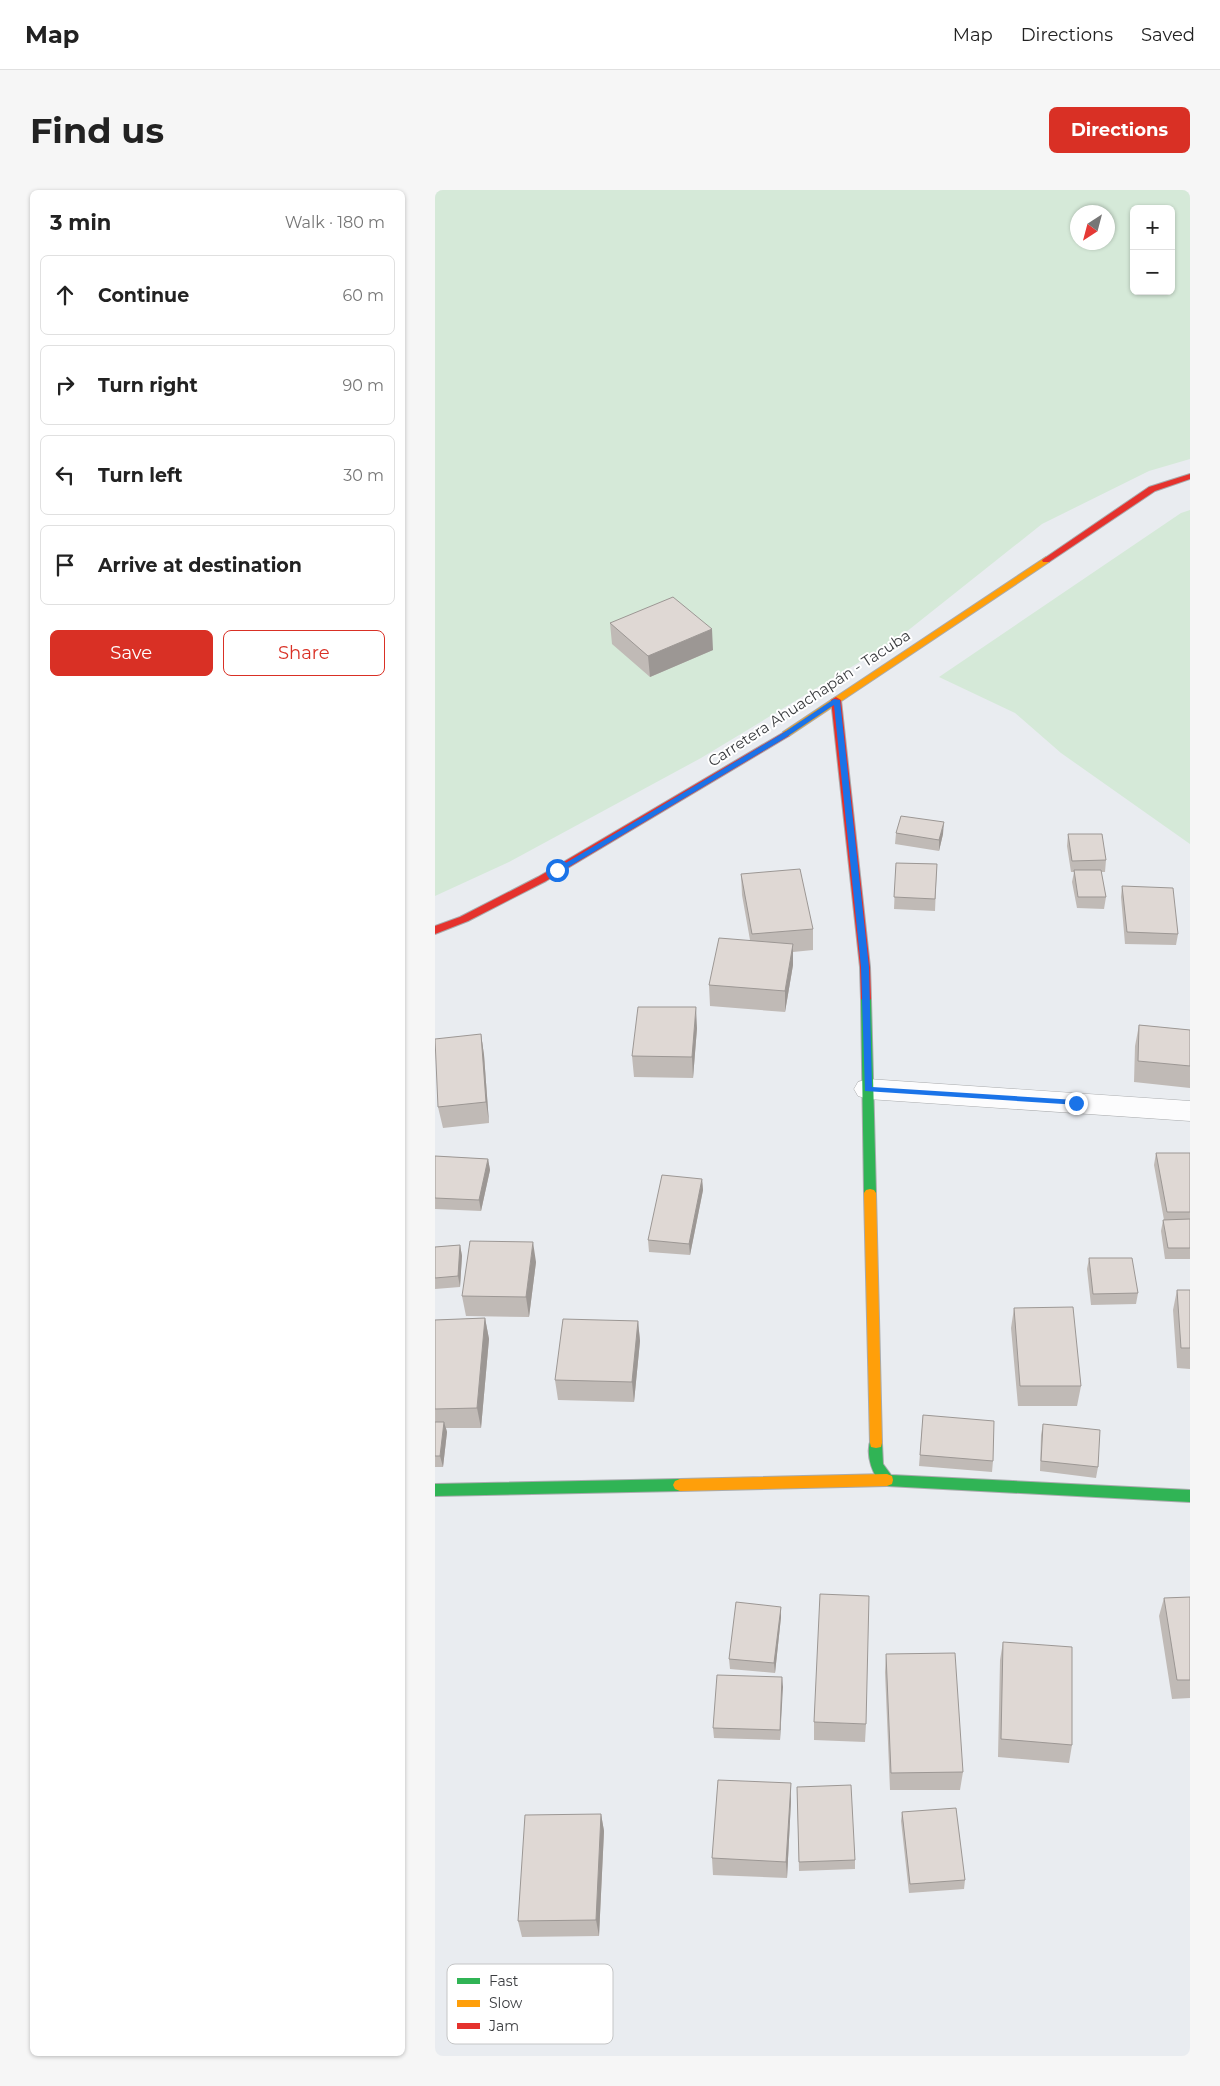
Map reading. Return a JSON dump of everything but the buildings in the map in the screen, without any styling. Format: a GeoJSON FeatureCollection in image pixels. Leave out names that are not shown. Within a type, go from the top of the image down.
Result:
{"type":"FeatureCollection","features":[{"type":"Feature","properties":{"kind":"street","name":"Carretera Ahuachapán - Tacuba"},"geometry":{"type":"LineString","coordinates":[[435,930],[464,919],[542,879],[783,736],[1152,489],[1190,476]]}},
{"type":"Feature","properties":{"kind":"street"},"geometry":{"type":"LineString","coordinates":[[836,700],[865,967],[877,1465],[887,1480]]}},
{"type":"Feature","properties":{"kind":"street"},"geometry":{"type":"LineString","coordinates":[[868,1089],[1190,1110]]}},
{"type":"Feature","properties":{"kind":"street"},"geometry":{"type":"LineString","coordinates":[[435,1490],[887,1480],[1190,1496]]}},
{"type":"Feature","properties":{"kind":"green space"},"geometry":{"type":"Polygon","coordinates":[[[435,190],[1190,190],[1190,459],[1149,471],[1042,524],[896,640],[701,758],[509,862],[435,896],[435,190]]]}},
{"type":"Feature","properties":{"kind":"green space"},"geometry":{"type":"Polygon","coordinates":[[[1190,510],[1190,844],[1061,753],[1015,713],[939,677],[1181,513],[1190,510]]]}},
{"type":"Feature","properties":{"kind":"traffic: fast"},"geometry":{"type":"LineString","coordinates":[[866,999],[870,1193]]}},
{"type":"Feature","properties":{"kind":"traffic: fast"},"geometry":{"type":"LineString","coordinates":[[876,1443],[877,1465],[887,1480],[1190,1496]]}},
{"type":"Feature","properties":{"kind":"traffic: fast"},"geometry":{"type":"LineString","coordinates":[[435,1490],[680,1485]]}},
{"type":"Feature","properties":{"kind":"traffic: slow"},"geometry":{"type":"LineString","coordinates":[[786,734],[1046,560]]}},
{"type":"Feature","properties":{"kind":"traffic: slow"},"geometry":{"type":"LineString","coordinates":[[870,1193],[876,1443]]}},
{"type":"Feature","properties":{"kind":"traffic: slow"},"geometry":{"type":"LineString","coordinates":[[680,1485],[887,1480]]}},
{"type":"Feature","properties":{"kind":"traffic: jam"},"geometry":{"type":"LineString","coordinates":[[1046,560],[1152,489],[1190,476]]}},
{"type":"Feature","properties":{"kind":"traffic: jam"},"geometry":{"type":"LineString","coordinates":[[836,700],[865,967],[866,999]]}},
{"type":"Feature","properties":{"kind":"traffic: jam"},"geometry":{"type":"LineString","coordinates":[[435,930],[464,919],[542,879],[786,734]]}},
{"type":"Feature","properties":{"kind":"route"},"geometry":{"type":"LineString","coordinates":[[557,870],[783,736],[836,700],[865,967],[868,1089],[1076,1103]]}}]}
